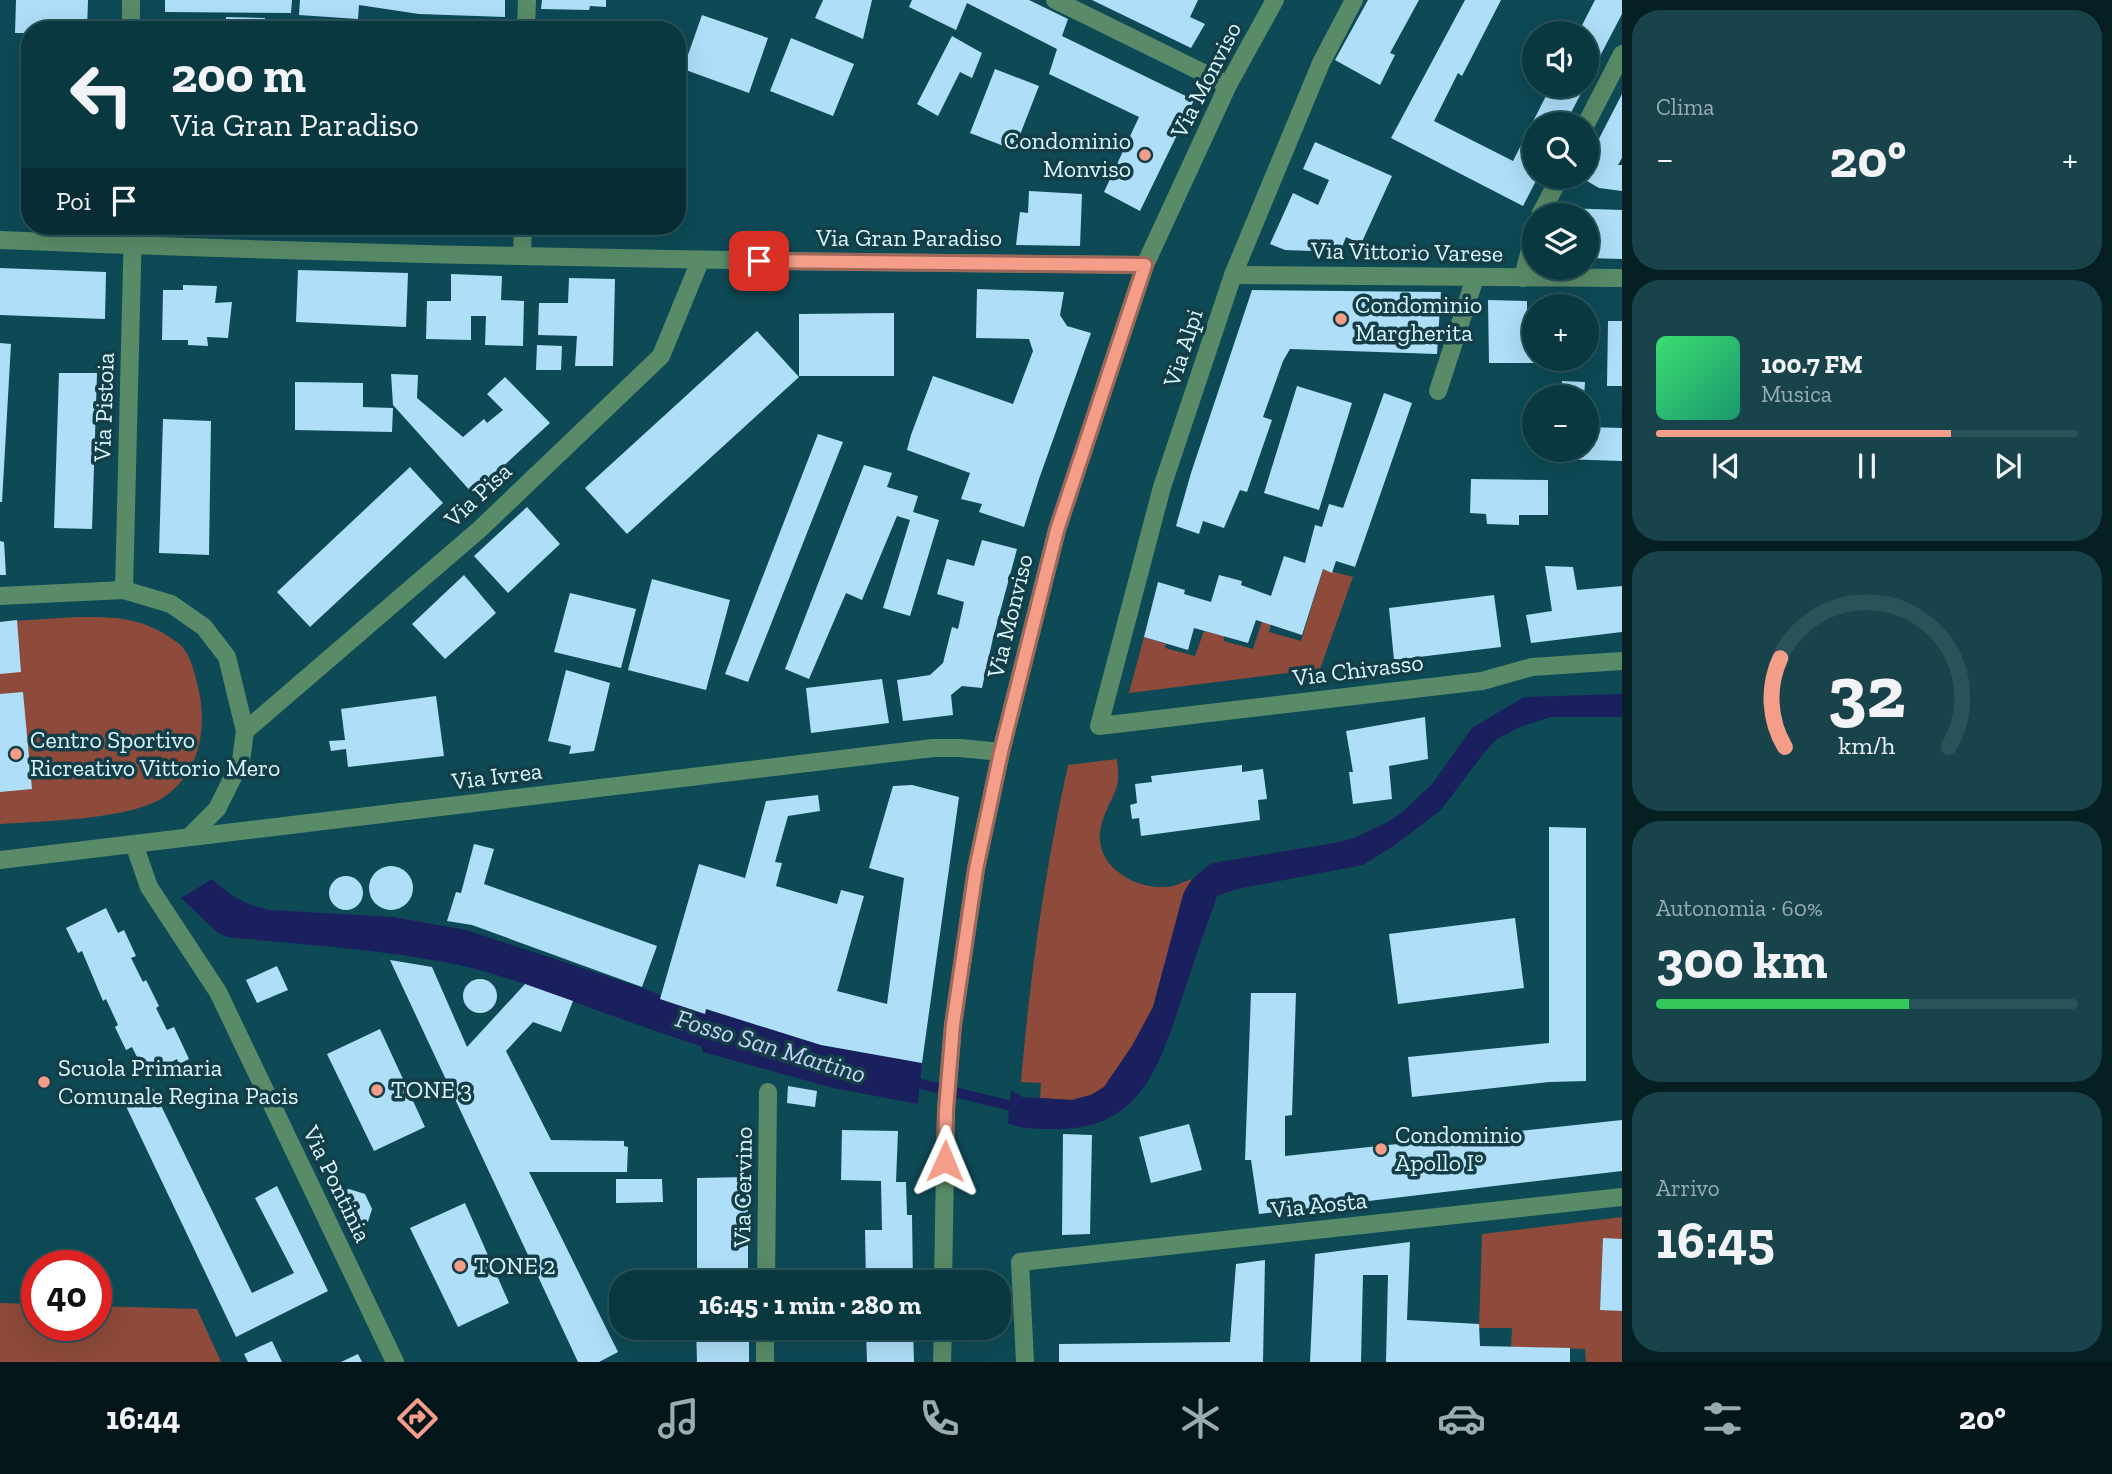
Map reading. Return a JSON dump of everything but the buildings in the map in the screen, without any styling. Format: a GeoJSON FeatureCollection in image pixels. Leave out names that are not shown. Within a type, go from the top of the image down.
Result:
{"type":"FeatureCollection","features":[{"type":"Feature","properties":{"kind":"street"},"geometry":{"type":"LineString","coordinates":[[131,0],[131,21]]}},
{"type":"Feature","properties":{"kind":"street"},"geometry":{"type":"LineString","coordinates":[[526,21],[527,0]]}},
{"type":"Feature","properties":{"kind":"street"},"geometry":{"type":"LineString","coordinates":[[1055,0],[1227,85]]}},
{"type":"Feature","properties":{"kind":"street","name":"Via Monviso"},"geometry":{"type":"LineString","coordinates":[[943,1270],[949,1072],[953,1025],[976,869],[1001,752],[1057,530],[1145,265],[1227,85],[1275,0]]}},
{"type":"Feature","properties":{"kind":"street","name":"Via Alpi"},"geometry":{"type":"LineString","coordinates":[[1099,726],[1162,488],[1233,275],[1321,63],[1354,0]]}},
{"type":"Feature","properties":{"kind":"street"},"geometry":{"type":"LineString","coordinates":[[1592,112],[1622,54]]}},
{"type":"Feature","properties":{"kind":"street","name":"Via Pistoia"},"geometry":{"type":"LineString","coordinates":[[124,590],[133,235]]}},
{"type":"Feature","properties":{"kind":"street"},"geometry":{"type":"LineString","coordinates":[[522,256],[523,235]]}},
{"type":"Feature","properties":{"kind":"street","name":"Via Gran Paradiso"},"geometry":{"type":"LineString","coordinates":[[0,240],[700,261],[1145,265]]}},
{"type":"Feature","properties":{"kind":"street","name":"Via Pisa"},"geometry":{"type":"LineString","coordinates":[[245,731],[480,529],[661,356],[700,261]]}},
{"type":"Feature","properties":{"kind":"street","name":"Via Vittorio Varese"},"geometry":{"type":"LineString","coordinates":[[1233,275],[1522,278]]}},
{"type":"Feature","properties":{"kind":"street"},"geometry":{"type":"LineString","coordinates":[[1438,391],[1475,278]]}},
{"type":"Feature","properties":{"kind":"street","name":"Via Vittorio Varese"},"geometry":{"type":"LineString","coordinates":[[1599,278],[1622,278]]}},
{"type":"Feature","properties":{"kind":"street"},"geometry":{"type":"LineString","coordinates":[[0,596],[124,590],[171,604],[204,627],[227,657],[245,731],[241,761],[217,809],[190,837]]}},
{"type":"Feature","properties":{"kind":"street","name":"Via Chivasso"},"geometry":{"type":"LineString","coordinates":[[1099,726],[1482,681],[1532,667],[1622,661]]}},
{"type":"Feature","properties":{"kind":"street","name":"Via Ivrea"},"geometry":{"type":"LineString","coordinates":[[0,860],[933,748],[1001,752]]}},
{"type":"Feature","properties":{"kind":"street","name":"Via Pontinia"},"geometry":{"type":"LineString","coordinates":[[134,844],[149,887],[218,992],[395,1362]]}},
{"type":"Feature","properties":{"kind":"street","name":"Via Cervino"},"geometry":{"type":"LineString","coordinates":[[766,1270],[768,1093]]}},
{"type":"Feature","properties":{"kind":"street","name":"Via Aosta"},"geometry":{"type":"LineString","coordinates":[[1025,1362],[1020,1262],[1622,1197]]}},
{"type":"Feature","properties":{"kind":"street"},"geometry":{"type":"LineString","coordinates":[[765,1340],[765,1362]]}},
{"type":"Feature","properties":{"kind":"street"},"geometry":{"type":"LineString","coordinates":[[942,1362],[943,1340]]}},
{"type":"Feature","properties":{"kind":"shaded area"},"geometry":{"type":"Polygon","coordinates":[[[1323,569],[1353,577],[1320,669],[1129,693],[1144,637],[1166,644],[1165,648],[1195,656],[1204,631],[1224,636],[1224,641],[1253,649],[1262,621],[1271,624],[1269,632],[1301,641],[1323,569]]]}},
{"type":"Feature","properties":{"kind":"shaded area"},"geometry":{"type":"Polygon","coordinates":[[[75,617],[131,620],[152,627],[182,647],[194,672],[202,711],[200,742],[195,757],[179,784],[167,795],[133,810],[87,818],[0,824],[0,622],[75,617]]]}},
{"type":"Feature","properties":{"kind":"shaded area"},"geometry":{"type":"Polygon","coordinates":[[[1117,759],[1117,786],[1100,832],[1104,856],[1120,873],[1142,884],[1169,887],[1192,879],[1183,895],[1153,1007],[1132,1046],[1104,1087],[1091,1095],[1072,1100],[1040,1098],[1041,1083],[1021,1082],[1039,923],[1068,765],[1117,759]]]}},
{"type":"Feature","properties":{"kind":"shaded area"},"geometry":{"type":"Polygon","coordinates":[[[1622,1217],[1622,1239],[1603,1239],[1600,1309],[1622,1311],[1622,1362],[1586,1362],[1585,1349],[1511,1347],[1512,1328],[1479,1328],[1482,1234],[1622,1217]]]}},
{"type":"Feature","properties":{"kind":"shaded area"},"geometry":{"type":"Polygon","coordinates":[[[0,1303],[21,1304],[21,1341],[112,1341],[112,1306],[197,1309],[221,1362],[0,1362],[0,1303]]]}},
{"type":"Feature","properties":{"kind":"water"},"geometry":{"type":"Polygon","coordinates":[[[1622,694],[1622,717],[1551,717],[1520,727],[1497,739],[1441,810],[1363,865],[1237,889],[1217,896],[1165,1046],[1144,1087],[1130,1104],[1111,1117],[1089,1125],[1040,1129],[1008,1123],[1011,1090],[1023,1097],[1072,1100],[1091,1095],[1104,1087],[1132,1046],[1153,1007],[1185,890],[1195,877],[1212,863],[1334,843],[1351,839],[1384,824],[1400,814],[1432,784],[1472,728],[1524,697],[1622,694]]]}},
{"type":"Feature","properties":{"kind":"water"},"geometry":{"type":"Polygon","coordinates":[[[212,879],[239,899],[261,908],[393,917],[466,930],[640,987],[705,1013],[706,1009],[821,1045],[922,1063],[918,1104],[833,1088],[703,1052],[701,1046],[472,968],[372,951],[227,937],[218,933],[181,898],[212,879]]]}},
{"type":"Feature","properties":{"kind":"waterway","name":"Fosso San Martino"},"geometry":{"type":"LineString","coordinates":[[909,1081],[1020,1108]]}},
{"type":"Feature","properties":{"kind":"place","name":"Condominio Monviso"},"geometry":{"type":"Point","coordinates":[1145,155]}},
{"type":"Feature","properties":{"kind":"place","name":"Condominio Margherita"},"geometry":{"type":"Point","coordinates":[1341,319]}},
{"type":"Feature","properties":{"kind":"place","name":"Centro Sportivo Ricreativo Vittorio Mero"},"geometry":{"type":"Point","coordinates":[16,754]}},
{"type":"Feature","properties":{"kind":"place","name":"Scuola Primaria Comunale Regina Pacis"},"geometry":{"type":"Point","coordinates":[44,1082]}},
{"type":"Feature","properties":{"kind":"place","name":"TONE 3"},"geometry":{"type":"Point","coordinates":[377,1090]}},
{"type":"Feature","properties":{"kind":"place","name":"Condominio Apollo I°"},"geometry":{"type":"Point","coordinates":[1381,1149]}},
{"type":"Feature","properties":{"kind":"place","name":"TONE 2"},"geometry":{"type":"Point","coordinates":[460,1266]}},
{"type":"Feature","properties":{"kind":"route"},"geometry":{"type":"LineString","coordinates":[[759,261],[1145,265],[1057,530],[1001,752],[976,869],[953,1025],[945,1161]]}}]}
